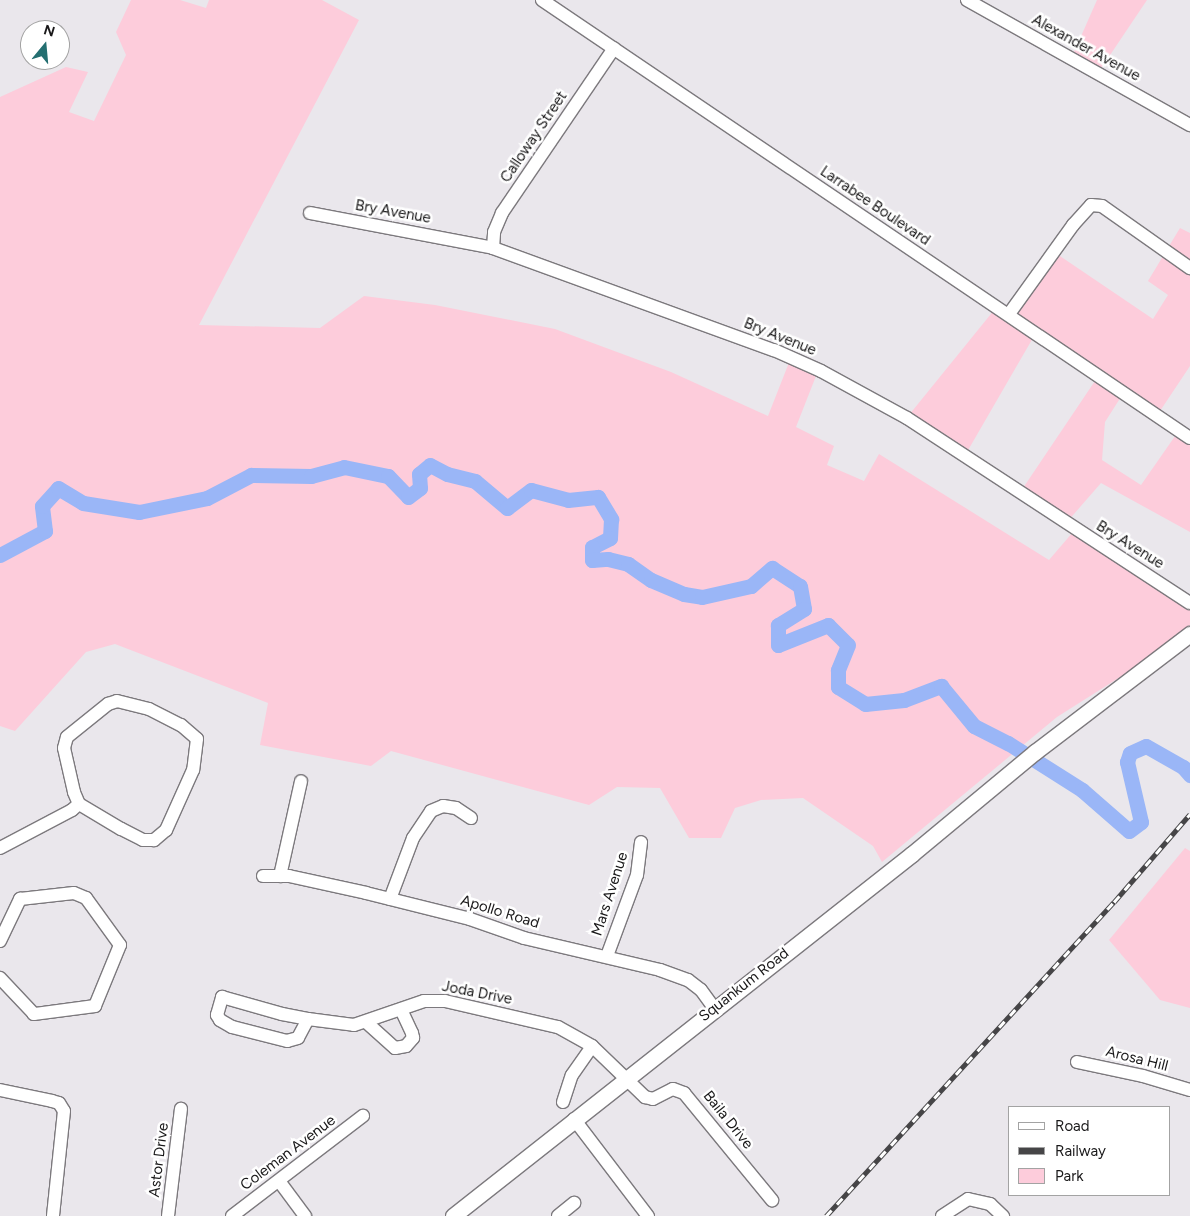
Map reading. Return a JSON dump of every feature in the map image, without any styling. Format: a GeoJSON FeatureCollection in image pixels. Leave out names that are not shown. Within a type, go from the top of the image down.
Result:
{"type":"FeatureCollection","features":[{"type":"Feature","properties":{"kind":"main road","name":"Squankum Road"},"geometry":{"type":"LineString","coordinates":[[452,1216],[625,1077],[912,854],[1035,752],[1190,634]]}},
{"type":"Feature","properties":{"kind":"street","name":"Larrabee Boulevard"},"geometry":{"type":"LineString","coordinates":[[542,0],[1190,438]]}},
{"type":"Feature","properties":{"kind":"street","name":"Alexander Avenue"},"geometry":{"type":"LineString","coordinates":[[967,0],[1190,125]]}},
{"type":"Feature","properties":{"kind":"street","name":"Calloway Street"},"geometry":{"type":"LineString","coordinates":[[493,248],[494,232],[502,213],[614,48]]}},
{"type":"Feature","properties":{"kind":"street"},"geometry":{"type":"LineString","coordinates":[[1009,314],[1087,208],[1102,206],[1190,268]]}},
{"type":"Feature","properties":{"kind":"street","name":"Bry Avenue"},"geometry":{"type":"LineString","coordinates":[[310,214],[493,248],[774,350],[821,371],[907,418],[1190,603]]}},
{"type":"Feature","properties":{"kind":"street"},"geometry":{"type":"LineString","coordinates":[[120,701],[148,709],[181,725],[196,738],[198,746],[194,770],[176,811],[159,838],[143,840],[79,804],[64,748],[67,737],[79,725],[108,704],[120,701]]}},
{"type":"Feature","properties":{"kind":"street"},"geometry":{"type":"LineString","coordinates":[[280,876],[301,782]]}},
{"type":"Feature","properties":{"kind":"street"},"geometry":{"type":"LineString","coordinates":[[0,848],[79,804]]}},
{"type":"Feature","properties":{"kind":"street"},"geometry":{"type":"LineString","coordinates":[[390,899],[413,838],[431,811],[443,806],[456,808],[472,818]]}},
{"type":"Feature","properties":{"kind":"street","name":"Mars Avenue"},"geometry":{"type":"LineString","coordinates":[[607,956],[637,875],[642,842]]}},
{"type":"Feature","properties":{"kind":"street","name":"Apollo Road"},"geometry":{"type":"LineString","coordinates":[[263,876],[280,876],[390,899],[470,919],[524,938],[607,956],[688,980],[701,990],[714,1008]]}},
{"type":"Feature","properties":{"kind":"street"},"geometry":{"type":"LineString","coordinates":[[0,941],[20,899],[74,893],[86,898],[120,945],[95,1006],[34,1014],[0,978]]}},
{"type":"Feature","properties":{"kind":"street","name":"Joda Drive"},"geometry":{"type":"LineString","coordinates":[[308,1019],[298,1038],[287,1041],[232,1027],[217,1016],[222,997],[308,1019],[354,1025],[424,1001],[445,1001],[558,1028],[592,1046],[625,1077]]}},
{"type":"Feature","properties":{"kind":"street"},"geometry":{"type":"LineString","coordinates":[[366,1022],[395,1048],[406,1046],[413,1038],[401,1009]]}},
{"type":"Feature","properties":{"kind":"street"},"geometry":{"type":"LineString","coordinates":[[563,1102],[572,1075],[592,1046]]}},
{"type":"Feature","properties":{"kind":"street","name":"Arosa Hill"},"geometry":{"type":"LineString","coordinates":[[1076,1062],[1143,1076],[1190,1090]]}},
{"type":"Feature","properties":{"kind":"street","name":"Baila Drive"},"geometry":{"type":"LineString","coordinates":[[625,1077],[648,1099],[673,1089],[684,1093],[772,1200]]}},
{"type":"Feature","properties":{"kind":"street"},"geometry":{"type":"LineString","coordinates":[[0,1090],[60,1103],[64,1111],[53,1216]]}},
{"type":"Feature","properties":{"kind":"street","name":"Astor Drive"},"geometry":{"type":"LineString","coordinates":[[168,1216],[181,1109]]}},
{"type":"Feature","properties":{"kind":"street","name":"Coleman Avenue"},"geometry":{"type":"LineString","coordinates":[[232,1216],[363,1116]]}},
{"type":"Feature","properties":{"kind":"street"},"geometry":{"type":"LineString","coordinates":[[574,1119],[648,1216]]}},
{"type":"Feature","properties":{"kind":"street"},"geometry":{"type":"LineString","coordinates":[[279,1181],[305,1216]]}},
{"type":"Feature","properties":{"kind":"street"},"geometry":{"type":"LineString","coordinates":[[942,1216],[968,1199],[990,1204],[1003,1216]]}},
{"type":"Feature","properties":{"kind":"street"},"geometry":{"type":"LineString","coordinates":[[558,1216],[574,1203]]}},
{"type":"Feature","properties":{"kind":"green space"},"geometry":{"type":"Polygon","coordinates":[[[131,0],[180,0],[206,8],[209,0],[322,0],[359,20],[199,325],[320,328],[364,296],[435,305],[555,329],[671,372],[768,416],[790,360],[816,376],[796,427],[834,446],[827,465],[864,481],[879,454],[1049,560],[1073,532],[1190,609],[1190,625],[1147,660],[1057,717],[882,862],[873,846],[803,798],[761,800],[735,808],[721,838],[689,838],[660,788],[617,787],[589,805],[391,751],[371,766],[260,745],[268,703],[115,644],[86,652],[15,731],[0,726],[0,97],[59,70],[70,70],[70,68],[88,72],[69,112],[94,121],[126,55],[116,32],[131,0]]]}},
{"type":"Feature","properties":{"kind":"green space"},"geometry":{"type":"Polygon","coordinates":[[[1097,0],[1147,0],[1098,73],[1071,59],[1097,0]]]}},
{"type":"Feature","properties":{"kind":"green space"},"geometry":{"type":"Polygon","coordinates":[[[1180,228],[1190,233],[1190,366],[1160,411],[1126,389],[1105,422],[1102,460],[1141,485],[1180,429],[1190,436],[1190,532],[1101,483],[1067,522],[1021,491],[1101,372],[1037,331],[967,452],[909,415],[999,304],[1013,313],[1054,252],[1153,319],[1168,295],[1148,281],[1180,228]]]}},
{"type":"Feature","properties":{"kind":"green space"},"geometry":{"type":"Polygon","coordinates":[[[1185,848],[1190,851],[1190,1008],[1160,1000],[1109,940],[1185,848]]]}},
{"type":"Feature","properties":{"kind":"waterway"},"geometry":{"type":"LineString","coordinates":[[0,555],[45,531],[42,506],[58,488],[83,503],[139,512],[207,498],[251,475],[311,476],[344,467],[388,476],[408,497],[420,488],[419,474],[430,465],[447,474],[475,481],[507,508],[531,490],[568,500],[598,497],[611,519],[610,538],[592,547],[592,560],[608,559],[628,564],[651,580],[684,594],[702,597],[751,586],[772,568],[800,586],[804,609],[778,625],[778,645],[828,625],[848,645],[838,670],[838,687],[865,704],[904,700],[941,686],[974,726],[1008,743],[1082,790],[1129,831],[1141,822],[1127,762],[1130,753],[1146,746],[1183,767],[1190,775]]}},
{"type":"Feature","properties":{"kind":"railway"},"geometry":{"type":"LineString","coordinates":[[826,1216],[1114,902],[1190,814]]}}]}
